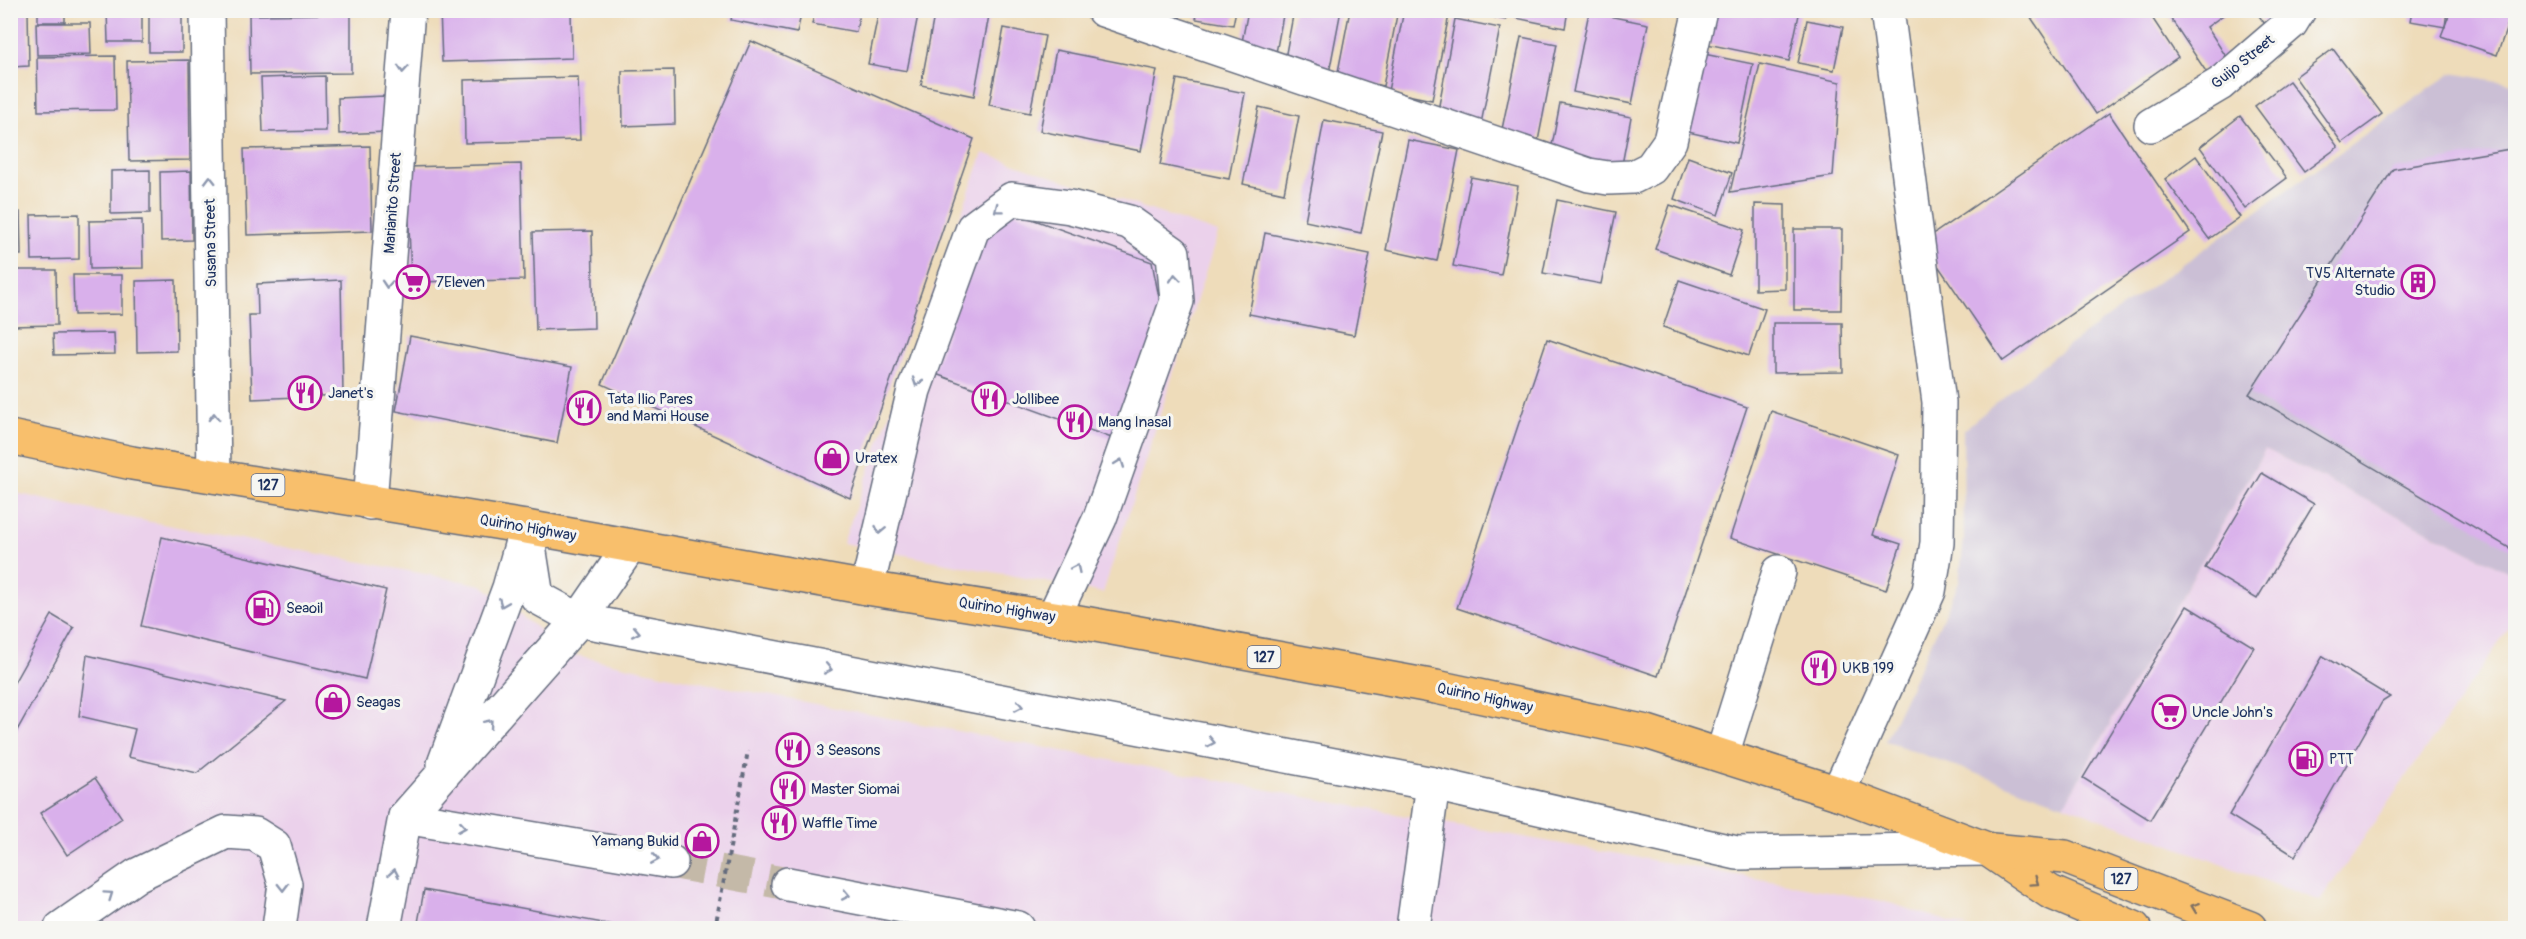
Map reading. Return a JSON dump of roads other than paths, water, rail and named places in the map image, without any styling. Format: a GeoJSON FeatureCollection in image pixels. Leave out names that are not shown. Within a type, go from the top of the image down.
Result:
{"type":"FeatureCollection","features":[{"type":"Feature","properties":{"kind":"main road","name":"Quirino Highway"},"geometry":{"type":"LineString","coordinates":[[10,437],[132,463],[526,527],[1436,687],[1647,732],[1838,793],[1987,849],[2050,892],[2134,928]]}},
{"type":"Feature","properties":{"kind":"main road","name":"Quirino Highway"},"geometry":{"type":"LineString","coordinates":[[1987,849],[2065,857],[2241,927]]}},
{"type":"Feature","properties":{"kind":"street","name":"Susana Street"},"geometry":{"type":"LineString","coordinates":[[207,10],[214,476]]}},
{"type":"Feature","properties":{"kind":"street","name":"Marianito Street"},"geometry":{"type":"LineString","coordinates":[[370,503],[408,10]]}},
{"type":"Feature","properties":{"kind":"street"},"geometry":{"type":"LineString","coordinates":[[1103,10],[1589,175],[1608,178],[1633,177],[1651,168],[1670,141],[1700,10]]}},
{"type":"Feature","properties":{"kind":"street"},"geometry":{"type":"LineString","coordinates":[[1838,793],[1929,591],[1937,543],[1939,402],[1887,10]]}},
{"type":"Feature","properties":{"kind":"street","name":"Guijo Street"},"geometry":{"type":"LineString","coordinates":[[2151,125],[2220,84],[2291,23],[2299,10]]}},
{"type":"Feature","properties":{"kind":"street"},"geometry":{"type":"LineString","coordinates":[[867,588],[914,390],[974,228],[1012,199],[1070,207],[1129,222],[1173,253],[1177,301],[1100,518],[1053,618]]}},
{"type":"Feature","properties":{"kind":"street"},"geometry":{"type":"LineString","coordinates":[[526,527],[537,597],[579,620],[1433,784],[1737,853],[1987,849]]}},
{"type":"Feature","properties":{"kind":"street"},"geometry":{"type":"LineString","coordinates":[[437,783],[509,588],[526,527]]}},
{"type":"Feature","properties":{"kind":"street"},"geometry":{"type":"LineString","coordinates":[[384,928],[405,817],[579,620],[630,546]]}},
{"type":"Feature","properties":{"kind":"street"},"geometry":{"type":"LineString","coordinates":[[1722,755],[1779,572]]}},
{"type":"Feature","properties":{"kind":"street"},"geometry":{"type":"LineString","coordinates":[[1413,928],[1433,784]]}},
{"type":"Feature","properties":{"kind":"street"},"geometry":{"type":"LineString","coordinates":[[405,817],[671,862]]}},
{"type":"Feature","properties":{"kind":"street"},"geometry":{"type":"LineString","coordinates":[[61,928],[137,875],[226,832],[255,834],[274,846],[285,884],[279,928]]}},
{"type":"Feature","properties":{"kind":"street"},"geometry":{"type":"LineString","coordinates":[[788,884],[1018,928]]}},
{"type":"Feature","properties":{"kind":"tunnel"},"geometry":{"type":"LineString","coordinates":[[671,862],[788,884]]}},
{"type":"Feature","properties":{"kind":"place","name":"7Eleven"},"geometry":{"type":"Point","coordinates":[413,282]}},
{"type":"Feature","properties":{"kind":"place","name":"TV5 Alternate Studio"},"geometry":{"type":"Point","coordinates":[2418,282]}},
{"type":"Feature","properties":{"kind":"place","name":"Janet's"},"geometry":{"type":"Point","coordinates":[305,393]}},
{"type":"Feature","properties":{"kind":"place","name":"Jollibee"},"geometry":{"type":"Point","coordinates":[989,399]}},
{"type":"Feature","properties":{"kind":"place","name":"Tata Ilio Pares and Mami House"},"geometry":{"type":"Point","coordinates":[584,408]}},
{"type":"Feature","properties":{"kind":"place","name":"Mang Inasal"},"geometry":{"type":"Point","coordinates":[1075,422]}},
{"type":"Feature","properties":{"kind":"place","name":"Uratex"},"geometry":{"type":"Point","coordinates":[832,458]}},
{"type":"Feature","properties":{"kind":"place","name":"Seaoil"},"geometry":{"type":"Point","coordinates":[263,608]}},
{"type":"Feature","properties":{"kind":"place","name":"UKB 199"},"geometry":{"type":"Point","coordinates":[1819,668]}},
{"type":"Feature","properties":{"kind":"place","name":"Seagas"},"geometry":{"type":"Point","coordinates":[333,702]}},
{"type":"Feature","properties":{"kind":"place","name":"Uncle John's"},"geometry":{"type":"Point","coordinates":[2169,712]}},
{"type":"Feature","properties":{"kind":"place","name":"3 Seasons"},"geometry":{"type":"Point","coordinates":[793,750]}},
{"type":"Feature","properties":{"kind":"place","name":"PTT"},"geometry":{"type":"Point","coordinates":[2306,759]}},
{"type":"Feature","properties":{"kind":"place","name":"Master Siomai"},"geometry":{"type":"Point","coordinates":[788,789]}},
{"type":"Feature","properties":{"kind":"place","name":"Waffle Time"},"geometry":{"type":"Point","coordinates":[779,823]}},
{"type":"Feature","properties":{"kind":"place","name":"Yamang Bukid"},"geometry":{"type":"Point","coordinates":[702,841]}}]}
